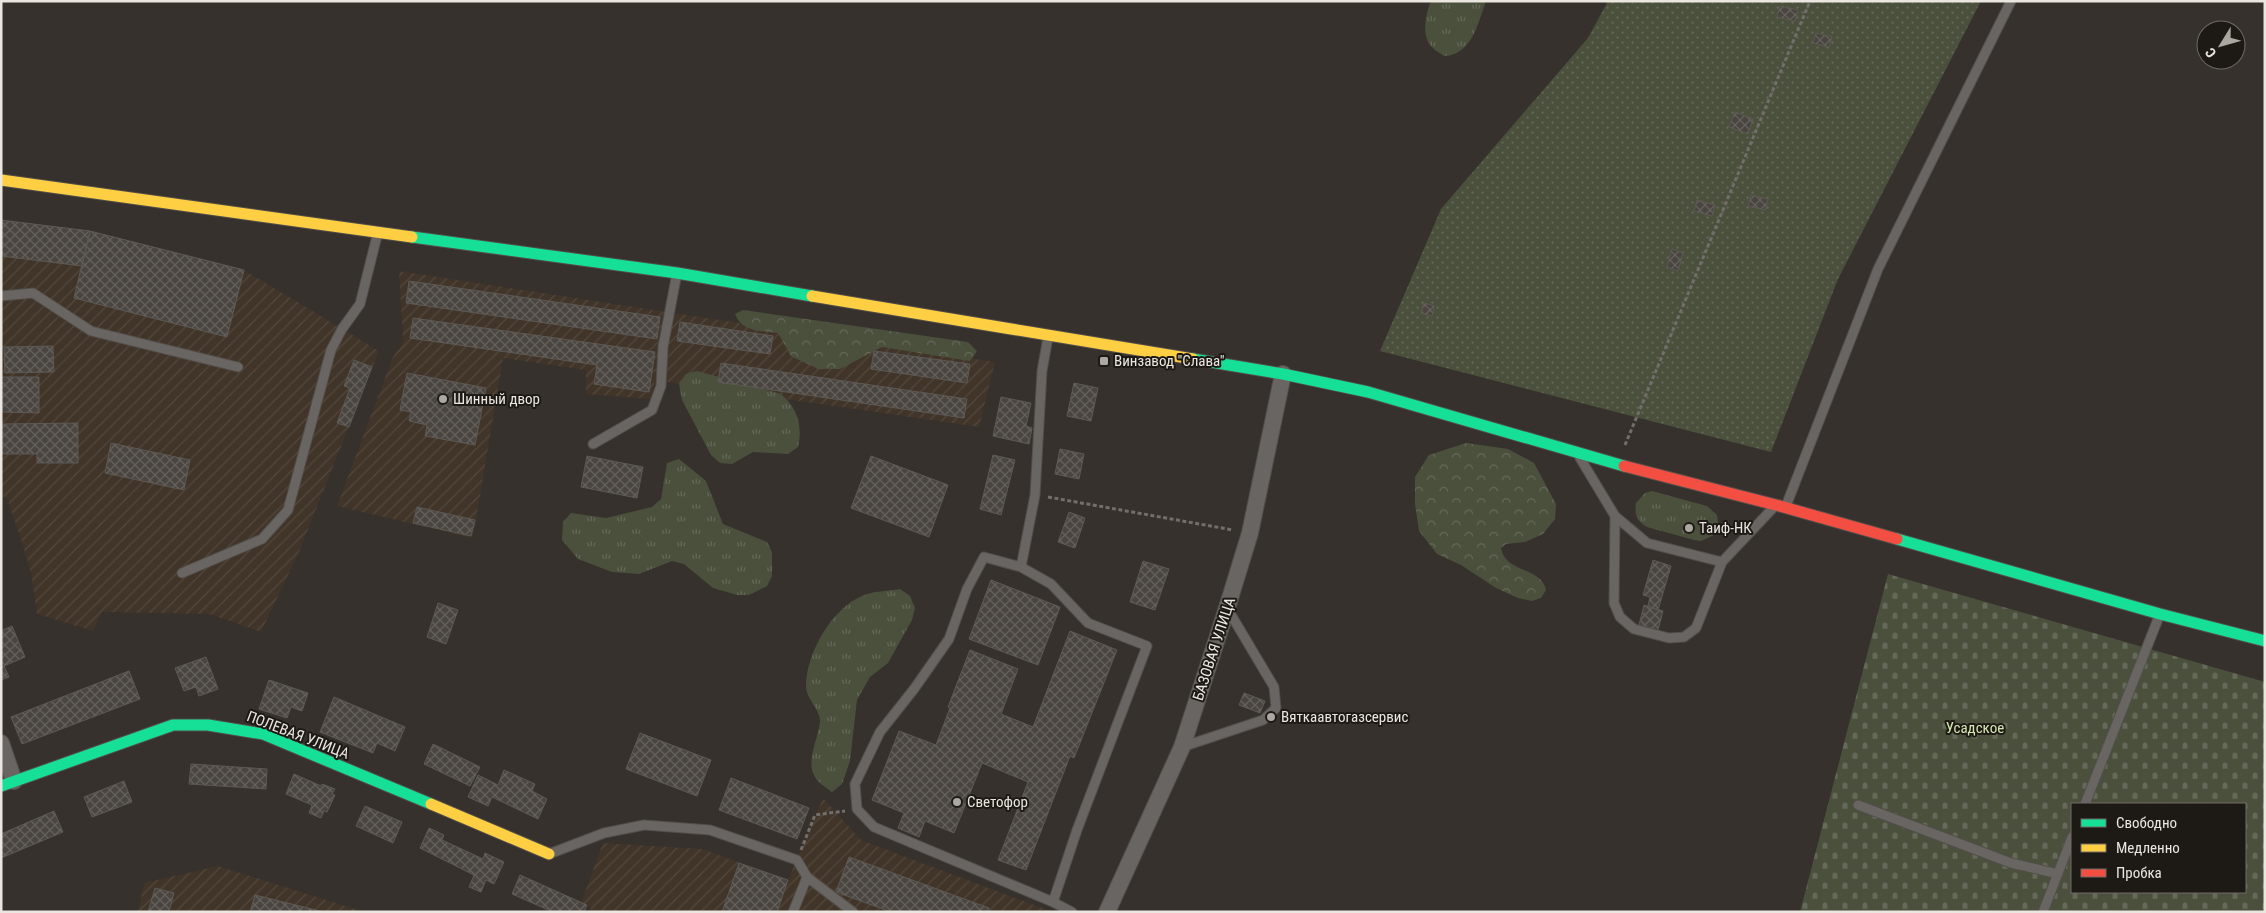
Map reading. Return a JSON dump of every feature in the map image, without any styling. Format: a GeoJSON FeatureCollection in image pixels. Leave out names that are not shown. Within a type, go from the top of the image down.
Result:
{"type":"FeatureCollection","features":[{"type":"Feature","properties":{"kind":"main road"},"geometry":{"type":"LineString","coordinates":[[1,180],[677,273],[1282,374],[1368,392],[1578,454],[1780,507],[2160,614],[2265,641]]}},
{"type":"Feature","properties":{"kind":"main road","name":"ПОЛЕВАЯ УЛИЦА"},"geometry":{"type":"LineString","coordinates":[[8,783],[173,725],[202,723],[236,727],[263,734],[549,854]]}},
{"type":"Feature","properties":{"kind":"street","name":"БАЗОВАЯ УЛИЦА"},"geometry":{"type":"LineString","coordinates":[[1107,912],[1182,747],[1250,533],[1282,374]]}},
{"type":"Feature","properties":{"kind":"street"},"geometry":{"type":"LineString","coordinates":[[1,743],[8,783]]}},
{"type":"Feature","properties":{"kind":"lane"},"geometry":{"type":"LineString","coordinates":[[1615,516],[1614,603],[1620,617],[1634,629],[1669,638],[1684,637],[1696,628],[1722,562],[1780,507],[1878,269],[2011,1]]}},
{"type":"Feature","properties":{"kind":"lane"},"geometry":{"type":"LineString","coordinates":[[182,573],[262,539],[288,510],[331,350],[342,329],[360,304],[378,232]]}},
{"type":"Feature","properties":{"kind":"lane"},"geometry":{"type":"LineString","coordinates":[[593,444],[652,410],[661,386],[663,347],[677,273]]}},
{"type":"Feature","properties":{"kind":"lane"},"geometry":{"type":"LineString","coordinates":[[1,296],[34,293],[91,331],[238,367]]}},
{"type":"Feature","properties":{"kind":"lane"},"geometry":{"type":"LineString","coordinates":[[1021,567],[1035,495],[1042,371],[1049,336]]}},
{"type":"Feature","properties":{"kind":"lane"},"geometry":{"type":"LineString","coordinates":[[1578,454],[1615,516],[1647,543],[1722,562]]}},
{"type":"Feature","properties":{"kind":"lane"},"geometry":{"type":"LineString","coordinates":[[1053,902],[1077,830],[1146,646],[1088,623],[1051,584],[1021,567],[984,557],[968,589],[949,639],[914,690],[880,732],[855,784],[857,809],[874,827],[1053,902],[1072,912]]}},
{"type":"Feature","properties":{"kind":"lane"},"geometry":{"type":"LineString","coordinates":[[1182,747],[1263,720],[1276,708],[1274,687],[1227,608]]}},
{"type":"Feature","properties":{"kind":"lane"},"geometry":{"type":"LineString","coordinates":[[2085,803],[2160,614]]}},
{"type":"Feature","properties":{"kind":"lane"},"geometry":{"type":"LineString","coordinates":[[1858,805],[2011,863],[2058,874]]}},
{"type":"Feature","properties":{"kind":"lane"},"geometry":{"type":"LineString","coordinates":[[549,854],[604,833],[644,825],[710,830],[797,860],[807,877],[854,912]]}},
{"type":"Feature","properties":{"kind":"lane"},"geometry":{"type":"LineString","coordinates":[[2043,912],[2071,840]]}},
{"type":"Feature","properties":{"kind":"lane"},"geometry":{"type":"LineString","coordinates":[[793,912],[807,877]]}},
{"type":"Feature","properties":{"kind":"path"},"geometry":{"type":"LineString","coordinates":[[1617,464],[1810,1]]}},
{"type":"Feature","properties":{"kind":"path"},"geometry":{"type":"LineString","coordinates":[[1035,495],[1250,533]]}},
{"type":"Feature","properties":{"kind":"path"},"geometry":{"type":"LineString","coordinates":[[797,860],[815,815],[857,809]]}},
{"type":"Feature","properties":{"kind":"shaded area"},"geometry":{"type":"Polygon","coordinates":[[[1,220],[90,231],[244,270],[379,351],[299,552],[261,632],[210,614],[102,612],[93,631],[37,614],[31,573],[21,539],[7,498],[1,496],[1,220]]]}},
{"type":"Feature","properties":{"kind":"shaded area"},"geometry":{"type":"Polygon","coordinates":[[[399,271],[995,362],[979,427],[655,380],[651,399],[586,394],[586,370],[503,358],[473,538],[337,506],[393,357],[403,342],[399,271]]]}},
{"type":"Feature","properties":{"kind":"shaded area"},"geometry":{"type":"Polygon","coordinates":[[[823,798],[861,840],[1053,912],[593,912],[587,905],[581,903],[603,843],[702,849],[788,880],[823,798]]]}},
{"type":"Feature","properties":{"kind":"shaded area"},"geometry":{"type":"Polygon","coordinates":[[[218,866],[365,912],[138,912],[144,883],[218,866]]]}},
{"type":"Feature","properties":{"kind":"green space"},"geometry":{"type":"Polygon","coordinates":[[[1431,1],[1486,1],[1477,28],[1467,44],[1454,54],[1444,56],[1434,49],[1428,41],[1425,24],[1431,1]]]}},
{"type":"Feature","properties":{"kind":"green space"},"geometry":{"type":"Polygon","coordinates":[[[1608,1],[1981,1],[1838,279],[1771,452],[1380,351],[1441,209],[1588,38],[1608,1]]]}},
{"type":"Feature","properties":{"kind":"green space"},"geometry":{"type":"Polygon","coordinates":[[[743,310],[968,342],[977,351],[970,361],[882,347],[840,369],[818,369],[791,356],[778,333],[753,330],[742,324],[735,314],[743,310]]]}},
{"type":"Feature","properties":{"kind":"green space"},"geometry":{"type":"Polygon","coordinates":[[[697,371],[781,394],[795,411],[800,432],[798,447],[788,454],[753,452],[732,464],[720,463],[711,455],[682,400],[679,384],[686,374],[697,371]]]}},
{"type":"Feature","properties":{"kind":"green space"},"geometry":{"type":"Polygon","coordinates":[[[1466,443],[1508,449],[1534,463],[1556,504],[1555,519],[1543,534],[1525,542],[1506,544],[1501,548],[1509,562],[1538,577],[1543,582],[1546,590],[1541,598],[1532,601],[1518,598],[1496,588],[1461,565],[1437,554],[1419,531],[1415,504],[1415,477],[1429,455],[1466,443]]]}},
{"type":"Feature","properties":{"kind":"green space"},"geometry":{"type":"Polygon","coordinates":[[[679,459],[706,481],[723,524],[767,542],[772,552],[772,576],[767,586],[749,595],[737,595],[713,588],[684,564],[672,561],[639,574],[612,572],[578,559],[562,540],[563,522],[571,513],[606,518],[652,507],[661,499],[667,463],[679,459]]]}},
{"type":"Feature","properties":{"kind":"green space"},"geometry":{"type":"Polygon","coordinates":[[[1652,491],[1707,506],[1717,515],[1718,522],[1714,535],[1701,541],[1694,540],[1644,525],[1637,517],[1635,511],[1636,503],[1645,493],[1652,491]]]}},
{"type":"Feature","properties":{"kind":"green space","name":"Усадское"},"geometry":{"type":"Polygon","coordinates":[[[1888,574],[2265,682],[2265,912],[1800,912],[1888,574]]]}},
{"type":"Feature","properties":{"kind":"green space"},"geometry":{"type":"Polygon","coordinates":[[[900,589],[910,596],[915,608],[912,620],[888,663],[870,677],[857,700],[850,761],[842,784],[832,792],[818,781],[812,771],[812,757],[820,721],[806,686],[811,660],[831,621],[851,602],[871,593],[900,589]]]}},
{"type":"Feature","properties":{"kind":"building"},"geometry":{"type":"Polygon","coordinates":[[[1780,6],[1798,10],[1795,21],[1777,17],[1780,6]]]}},
{"type":"Feature","properties":{"kind":"building"},"geometry":{"type":"Polygon","coordinates":[[[1816,33],[1832,37],[1829,47],[1813,43],[1816,33]]]}},
{"type":"Feature","properties":{"kind":"building"},"geometry":{"type":"Polygon","coordinates":[[[1735,112],[1753,119],[1748,134],[1729,127],[1735,112]]]}},
{"type":"Feature","properties":{"kind":"building"},"geometry":{"type":"Polygon","coordinates":[[[1751,195],[1768,199],[1765,210],[1748,206],[1751,195]]]}},
{"type":"Feature","properties":{"kind":"building"},"geometry":{"type":"Polygon","coordinates":[[[1697,200],[1715,205],[1712,216],[1694,211],[1697,200]]]}},
{"type":"Feature","properties":{"kind":"building"},"geometry":{"type":"Polygon","coordinates":[[[1,220],[90,231],[82,266],[1,256],[1,220]]]}},
{"type":"Feature","properties":{"kind":"building"},"geometry":{"type":"Polygon","coordinates":[[[90,231],[244,270],[227,337],[74,298],[90,231]]]}},
{"type":"Feature","properties":{"kind":"building"},"geometry":{"type":"Polygon","coordinates":[[[1672,249],[1683,253],[1678,271],[1667,267],[1672,249]]]}},
{"type":"Feature","properties":{"kind":"building"},"geometry":{"type":"Polygon","coordinates":[[[409,281],[660,317],[657,339],[406,303],[409,281]]]}},
{"type":"Feature","properties":{"kind":"building"},"geometry":{"type":"Polygon","coordinates":[[[1424,303],[1434,306],[1432,316],[1421,313],[1424,303]]]}},
{"type":"Feature","properties":{"kind":"building"},"geometry":{"type":"Polygon","coordinates":[[[413,318],[655,352],[649,392],[594,384],[597,365],[410,338],[413,318]]]}},
{"type":"Feature","properties":{"kind":"building"},"geometry":{"type":"Polygon","coordinates":[[[680,322],[773,336],[770,354],[677,341],[680,322]]]}},
{"type":"Feature","properties":{"kind":"building"},"geometry":{"type":"Polygon","coordinates":[[[53,346],[54,372],[5,373],[4,347],[53,346]]]}},
{"type":"Feature","properties":{"kind":"building"},"geometry":{"type":"Polygon","coordinates":[[[874,351],[970,364],[967,383],[871,369],[874,351]]]}},
{"type":"Feature","properties":{"kind":"building"},"geometry":{"type":"Polygon","coordinates":[[[354,360],[372,367],[349,427],[337,423],[350,388],[344,386],[354,360]]]}},
{"type":"Feature","properties":{"kind":"building"},"geometry":{"type":"Polygon","coordinates":[[[721,363],[967,399],[964,418],[718,382],[721,363]]]}},
{"type":"Feature","properties":{"kind":"building","name":"Шинный двор"},"geometry":{"type":"Polygon","coordinates":[[[407,373],[486,388],[475,445],[425,436],[427,425],[409,421],[411,412],[400,410],[407,373]]]}},
{"type":"Feature","properties":{"kind":"building"},"geometry":{"type":"Polygon","coordinates":[[[1,377],[39,377],[39,413],[1,412],[1,377]]]}},
{"type":"Feature","properties":{"kind":"building"},"geometry":{"type":"Polygon","coordinates":[[[1074,383],[1098,388],[1091,421],[1067,416],[1074,383]]]}},
{"type":"Feature","properties":{"kind":"building"},"geometry":{"type":"Polygon","coordinates":[[[1001,397],[1031,403],[1026,426],[1032,428],[1029,444],[993,436],[1001,397]]]}},
{"type":"Feature","properties":{"kind":"building"},"geometry":{"type":"Polygon","coordinates":[[[78,423],[78,463],[37,463],[37,454],[1,454],[1,424],[78,423]]]}},
{"type":"Feature","properties":{"kind":"building"},"geometry":{"type":"Polygon","coordinates":[[[111,443],[190,460],[184,490],[105,473],[111,443]]]}},
{"type":"Feature","properties":{"kind":"building"},"geometry":{"type":"Polygon","coordinates":[[[1060,449],[1084,454],[1079,479],[1055,474],[1060,449]]]}},
{"type":"Feature","properties":{"kind":"building"},"geometry":{"type":"Polygon","coordinates":[[[993,455],[1015,460],[1001,515],[980,509],[993,455]]]}},
{"type":"Feature","properties":{"kind":"building"},"geometry":{"type":"Polygon","coordinates":[[[587,456],[643,467],[637,498],[581,487],[587,456]]]}},
{"type":"Feature","properties":{"kind":"building"},"geometry":{"type":"Polygon","coordinates":[[[871,456],[948,485],[929,537],[851,508],[871,456]]]}},
{"type":"Feature","properties":{"kind":"building"},"geometry":{"type":"Polygon","coordinates":[[[417,507],[475,520],[471,536],[413,523],[417,507]]]}},
{"type":"Feature","properties":{"kind":"building"},"geometry":{"type":"Polygon","coordinates":[[[1069,512],[1085,518],[1075,548],[1058,542],[1069,512]]]}},
{"type":"Feature","properties":{"kind":"building"},"geometry":{"type":"Polygon","coordinates":[[[1653,560],[1671,566],[1658,610],[1648,606],[1650,597],[1643,595],[1653,560]]]}},
{"type":"Feature","properties":{"kind":"building"},"geometry":{"type":"Polygon","coordinates":[[[1143,561],[1169,569],[1155,610],[1130,602],[1143,561]]]}},
{"type":"Feature","properties":{"kind":"building"},"geometry":{"type":"Polygon","coordinates":[[[991,580],[1060,607],[1038,665],[969,639],[991,580]]]}},
{"type":"Feature","properties":{"kind":"building"},"geometry":{"type":"Polygon","coordinates":[[[438,603],[458,610],[446,644],[427,637],[438,603]]]}},
{"type":"Feature","properties":{"kind":"building"},"geometry":{"type":"Polygon","coordinates":[[[1644,605],[1663,611],[1658,630],[1639,625],[1644,605]]]}},
{"type":"Feature","properties":{"kind":"building"},"geometry":{"type":"Polygon","coordinates":[[[12,626],[25,657],[4,666],[9,677],[1,680],[1,631],[12,626]]]}},
{"type":"Feature","properties":{"kind":"building"},"geometry":{"type":"Polygon","coordinates":[[[1070,631],[1117,650],[1074,758],[1070,756],[1026,870],[998,860],[1028,782],[982,763],[954,833],[925,821],[919,837],[898,828],[904,813],[872,800],[899,731],[936,745],[950,708],[948,707],[970,650],[1018,669],[1001,714],[1033,727],[1070,631]]]}},
{"type":"Feature","properties":{"kind":"building"},"geometry":{"type":"Polygon","coordinates":[[[206,657],[218,689],[199,696],[196,687],[184,691],[175,668],[206,657]]]}},
{"type":"Feature","properties":{"kind":"building"},"geometry":{"type":"Polygon","coordinates":[[[129,671],[140,699],[22,744],[11,717],[129,671]]]}},
{"type":"Feature","properties":{"kind":"building"},"geometry":{"type":"Polygon","coordinates":[[[269,680],[308,693],[302,711],[291,707],[287,718],[259,709],[269,680]]]}},
{"type":"Feature","properties":{"kind":"building"},"geometry":{"type":"Polygon","coordinates":[[[1244,693],[1265,701],[1260,713],[1239,705],[1244,693]]]}},
{"type":"Feature","properties":{"kind":"building"},"geometry":{"type":"Polygon","coordinates":[[[334,697],[405,727],[395,751],[377,743],[373,753],[320,732],[334,697]]]}},
{"type":"Feature","properties":{"kind":"building"},"geometry":{"type":"Polygon","coordinates":[[[640,733],[711,760],[697,796],[626,769],[640,733]]]}},
{"type":"Feature","properties":{"kind":"building"},"geometry":{"type":"Polygon","coordinates":[[[433,744],[480,767],[470,786],[424,764],[433,744]]]}},
{"type":"Feature","properties":{"kind":"building"},"geometry":{"type":"Polygon","coordinates":[[[191,764],[267,769],[266,789],[189,784],[191,764]]]}},
{"type":"Feature","properties":{"kind":"building"},"geometry":{"type":"Polygon","coordinates":[[[504,770],[535,784],[532,791],[547,799],[538,819],[492,797],[488,806],[468,797],[478,775],[498,785],[504,770]]]}},
{"type":"Feature","properties":{"kind":"building"},"geometry":{"type":"Polygon","coordinates":[[[294,774],[321,786],[322,784],[335,789],[332,794],[335,795],[327,812],[324,811],[321,818],[309,813],[312,805],[286,794],[294,774]]]}},
{"type":"Feature","properties":{"kind":"building"},"geometry":{"type":"Polygon","coordinates":[[[731,778],[809,808],[797,839],[719,810],[731,778]]]}},
{"type":"Feature","properties":{"kind":"building"},"geometry":{"type":"Polygon","coordinates":[[[124,781],[132,802],[92,817],[84,797],[124,781]]]}},
{"type":"Feature","properties":{"kind":"building"},"geometry":{"type":"Polygon","coordinates":[[[365,806],[402,822],[393,843],[356,826],[365,806]]]}},
{"type":"Feature","properties":{"kind":"building"},"geometry":{"type":"Polygon","coordinates":[[[54,811],[63,832],[1,858],[1,834],[54,811]]]}},
{"type":"Feature","properties":{"kind":"building"},"geometry":{"type":"Polygon","coordinates":[[[429,828],[444,835],[442,840],[483,859],[485,853],[504,862],[494,884],[486,880],[481,892],[469,887],[474,875],[420,848],[429,828]]]}},
{"type":"Feature","properties":{"kind":"building"},"geometry":{"type":"Polygon","coordinates":[[[849,857],[989,908],[988,912],[891,912],[836,892],[849,857]]]}},
{"type":"Feature","properties":{"kind":"building"},"geometry":{"type":"Polygon","coordinates":[[[739,863],[788,880],[777,912],[722,912],[739,863]]]}},
{"type":"Feature","properties":{"kind":"building"},"geometry":{"type":"Polygon","coordinates":[[[520,875],[587,905],[584,912],[553,912],[512,894],[520,875]]]}},
{"type":"Feature","properties":{"kind":"building"},"geometry":{"type":"Polygon","coordinates":[[[155,888],[174,893],[169,912],[148,912],[155,888]]]}},
{"type":"Feature","properties":{"kind":"building"},"geometry":{"type":"Polygon","coordinates":[[[255,895],[324,912],[250,912],[255,895]]]}},
{"type":"Feature","properties":{"kind":"traffic: fast"},"geometry":{"type":"LineString","coordinates":[[412,237],[677,273],[812,296]]}},
{"type":"Feature","properties":{"kind":"traffic: fast"},"geometry":{"type":"LineString","coordinates":[[1193,359],[1283,374],[1368,392],[1624,466]]}},
{"type":"Feature","properties":{"kind":"traffic: fast"},"geometry":{"type":"LineString","coordinates":[[1897,539],[2160,614],[2265,641]]}},
{"type":"Feature","properties":{"kind":"traffic: fast"},"geometry":{"type":"LineString","coordinates":[[1,786],[173,725],[208,725],[263,734],[431,804]]}},
{"type":"Feature","properties":{"kind":"traffic: slow"},"geometry":{"type":"LineString","coordinates":[[1,180],[412,237]]}},
{"type":"Feature","properties":{"kind":"traffic: slow"},"geometry":{"type":"LineString","coordinates":[[812,296],[1193,359]]}},
{"type":"Feature","properties":{"kind":"traffic: slow"},"geometry":{"type":"LineString","coordinates":[[431,804],[549,854]]}},
{"type":"Feature","properties":{"kind":"traffic: jam"},"geometry":{"type":"LineString","coordinates":[[1624,466],[1776,505],[1897,539]]}},
{"type":"Feature","properties":{"kind":"place","name":"Винзавод \"Слава\""},"geometry":{"type":"Point","coordinates":[1104,361]}},
{"type":"Feature","properties":{"kind":"place","name":"Шинный двор"},"geometry":{"type":"Point","coordinates":[443,399]}},
{"type":"Feature","properties":{"kind":"place","name":"Таиф-НК"},"geometry":{"type":"Point","coordinates":[1689,528]}},
{"type":"Feature","properties":{"kind":"place","name":"Вяткаавтогазсервис"},"geometry":{"type":"Point","coordinates":[1271,717]}},
{"type":"Feature","properties":{"kind":"place","name":"Светофор"},"geometry":{"type":"Point","coordinates":[957,802]}}]}
